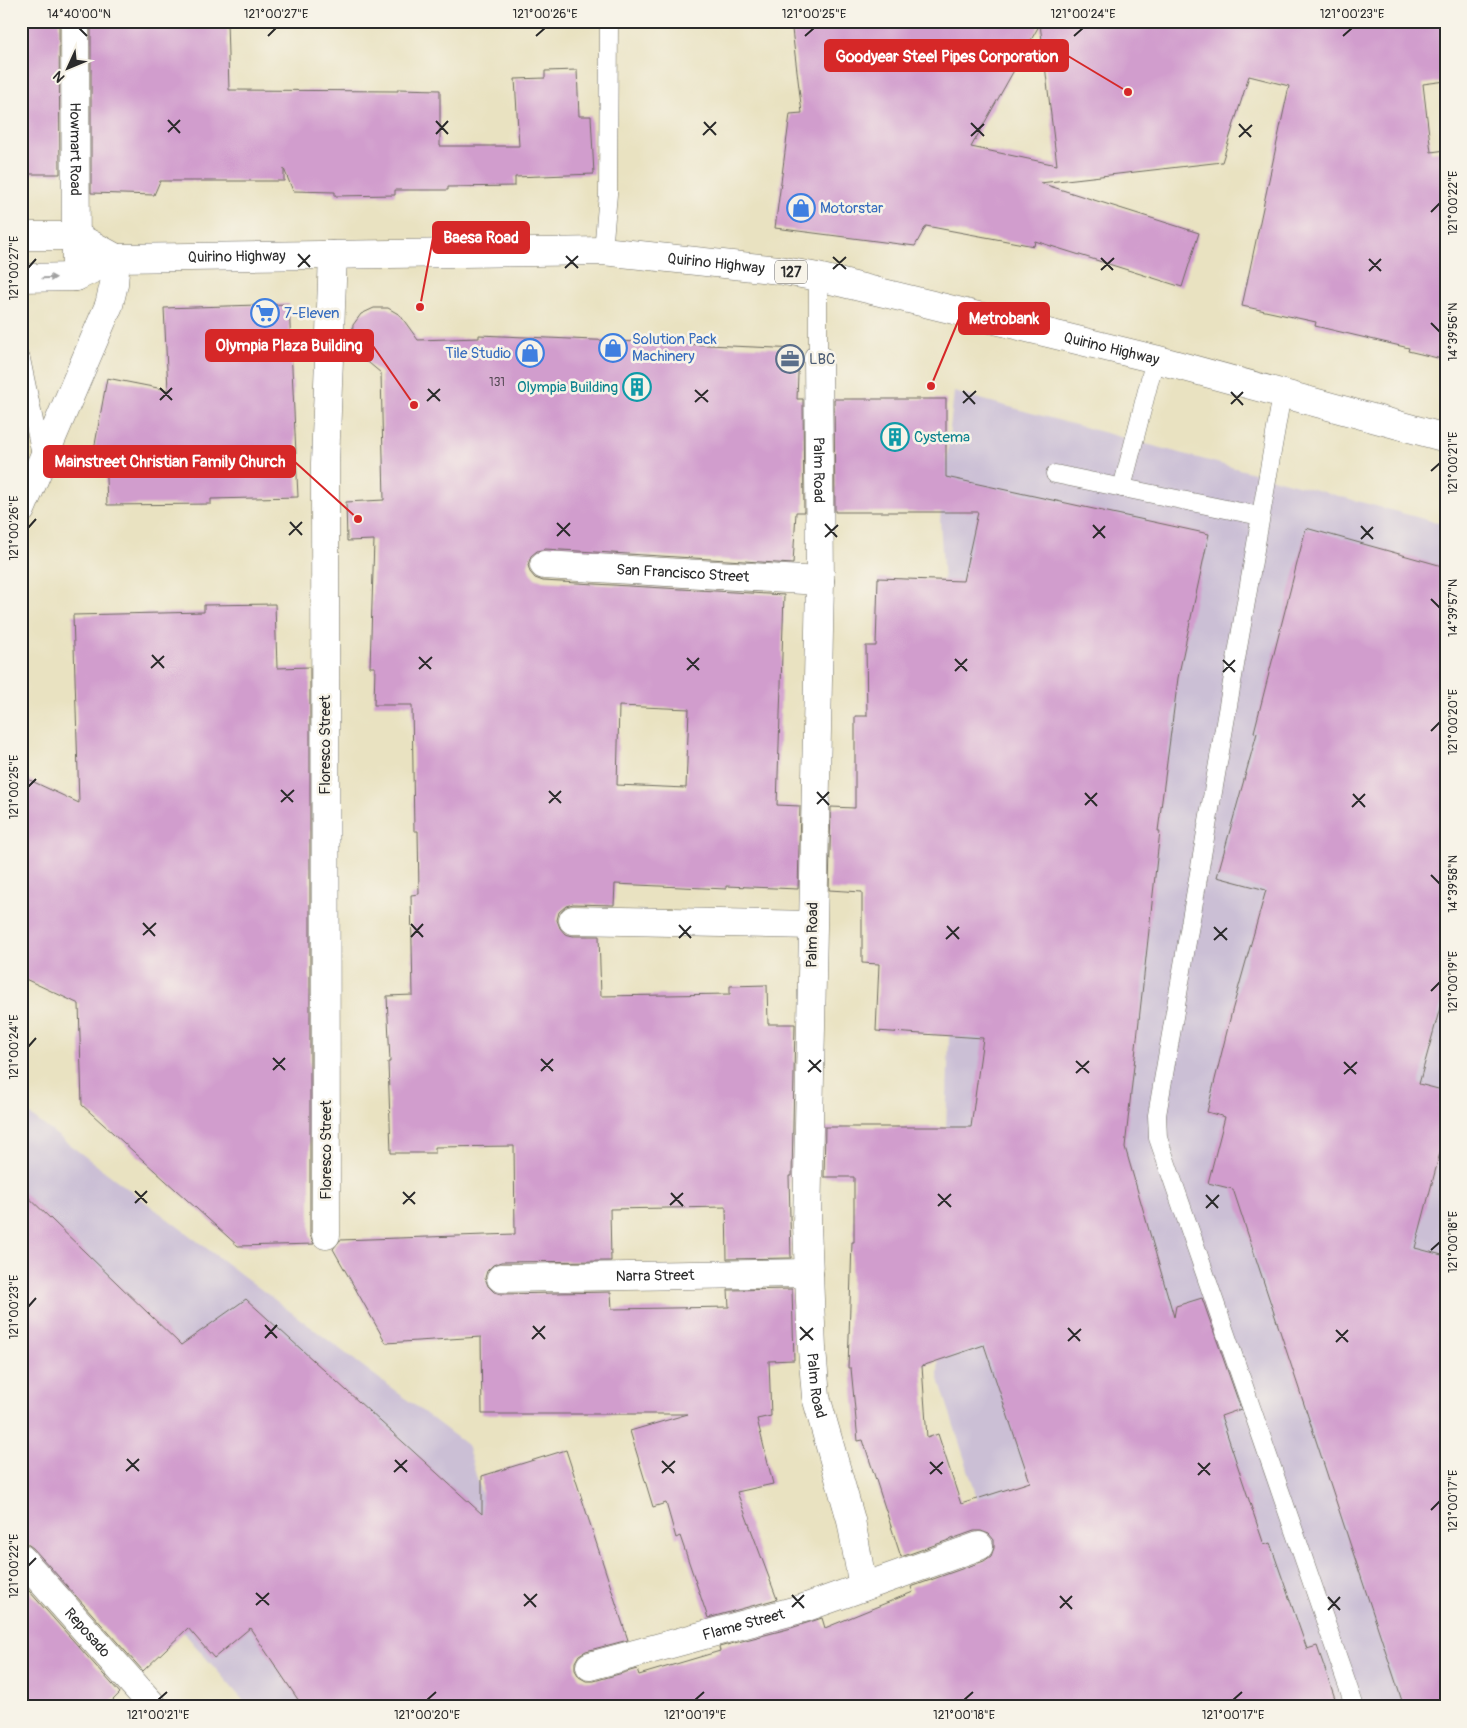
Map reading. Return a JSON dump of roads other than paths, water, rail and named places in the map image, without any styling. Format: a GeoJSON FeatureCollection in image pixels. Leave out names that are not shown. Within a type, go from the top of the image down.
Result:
{"type":"FeatureCollection","features":[{"type":"Feature","properties":{"kind":"street","name":"Howmart Road"},"geometry":{"type":"LineString","coordinates":[[75,21],[76,277]]}},
{"type":"Feature","properties":{"kind":"street","name":"Quirino Highway"},"geometry":{"type":"LineString","coordinates":[[21,236],[76,236],[116,258]]}},
{"type":"Feature","properties":{"kind":"street","name":"Quirino Highway"},"geometry":{"type":"LineString","coordinates":[[21,278],[76,277],[116,258],[603,251],[779,270],[818,277],[1155,359],[1446,438]]}},
{"type":"Feature","properties":{"kind":"street","name":"Floresco Street"},"geometry":{"type":"LineString","coordinates":[[326,1236],[325,462],[333,255]]}},
{"type":"Feature","properties":{"kind":"street"},"geometry":{"type":"LineString","coordinates":[[21,510],[109,304],[114,284],[116,258]]}},
{"type":"Feature","properties":{"kind":"street","name":"Palm Road"},"geometry":{"type":"LineString","coordinates":[[818,358],[820,581],[807,1225],[816,1397],[851,1520],[863,1587]]}},
{"type":"Feature","properties":{"kind":"street","name":"San Francisco Street"},"geometry":{"type":"LineString","coordinates":[[544,565],[820,581]]}},
{"type":"Feature","properties":{"kind":"street"},"geometry":{"type":"LineString","coordinates":[[573,920],[812,925]]}},
{"type":"Feature","properties":{"kind":"street","name":"Narra Street"},"geometry":{"type":"LineString","coordinates":[[501,1278],[809,1273]]}},
{"type":"Feature","properties":{"kind":"street","name":"Flame Street"},"geometry":{"type":"LineString","coordinates":[[590,1666],[804,1608],[979,1546]]}},
{"type":"Feature","properties":{"kind":"street","name":"Reposado"},"geometry":{"type":"LineString","coordinates":[[21,1558],[154,1707]]}},
{"type":"Feature","properties":{"kind":"lane"},"geometry":{"type":"LineString","coordinates":[[603,251],[608,194],[609,21]]}},
{"type":"Feature","properties":{"kind":"lane","name":"Palm Road"},"geometry":{"type":"LineString","coordinates":[[818,277],[818,358]]}},
{"type":"Feature","properties":{"kind":"lane"},"geometry":{"type":"LineString","coordinates":[[21,359],[42,461]]}},
{"type":"Feature","properties":{"kind":"lane"},"geometry":{"type":"LineString","coordinates":[[1122,488],[1155,359]]}},
{"type":"Feature","properties":{"kind":"lane"},"geometry":{"type":"LineString","coordinates":[[1282,394],[1158,1106],[1158,1138],[1355,1707]]}},
{"type":"Feature","properties":{"kind":"lane"},"geometry":{"type":"LineString","coordinates":[[1055,474],[1260,516]]}},
{"type":"Feature","properties":{"kind":"place","name":"Goodyear Steel Pipes Corporation"},"geometry":{"type":"Point","coordinates":[1128,92]}},
{"type":"Feature","properties":{"kind":"place","name":"Motorstar"},"geometry":{"type":"Point","coordinates":[801,208]}},
{"type":"Feature","properties":{"kind":"place","name":"Baesa Road"},"geometry":{"type":"Point","coordinates":[420,307]}},
{"type":"Feature","properties":{"kind":"place","name":"7-Eleven"},"geometry":{"type":"Point","coordinates":[265,313]}},
{"type":"Feature","properties":{"kind":"place","name":"Solution Pack Machinery"},"geometry":{"type":"Point","coordinates":[613,348]}},
{"type":"Feature","properties":{"kind":"place","name":"Tile Studio"},"geometry":{"type":"Point","coordinates":[530,353]}},
{"type":"Feature","properties":{"kind":"place","name":"LBC"},"geometry":{"type":"Point","coordinates":[790,359]}},
{"type":"Feature","properties":{"kind":"place","name":"Metrobank"},"geometry":{"type":"Point","coordinates":[931,386]}},
{"type":"Feature","properties":{"kind":"place","name":"Olympia Building"},"geometry":{"type":"Point","coordinates":[637,387]}},
{"type":"Feature","properties":{"kind":"place","name":"Olympia Plaza Building"},"geometry":{"type":"Point","coordinates":[414,405]}},
{"type":"Feature","properties":{"kind":"place","name":"Cystema"},"geometry":{"type":"Point","coordinates":[895,437]}},
{"type":"Feature","properties":{"kind":"place","name":"Mainstreet Christian Family Church"},"geometry":{"type":"Point","coordinates":[358,519]}}]}
